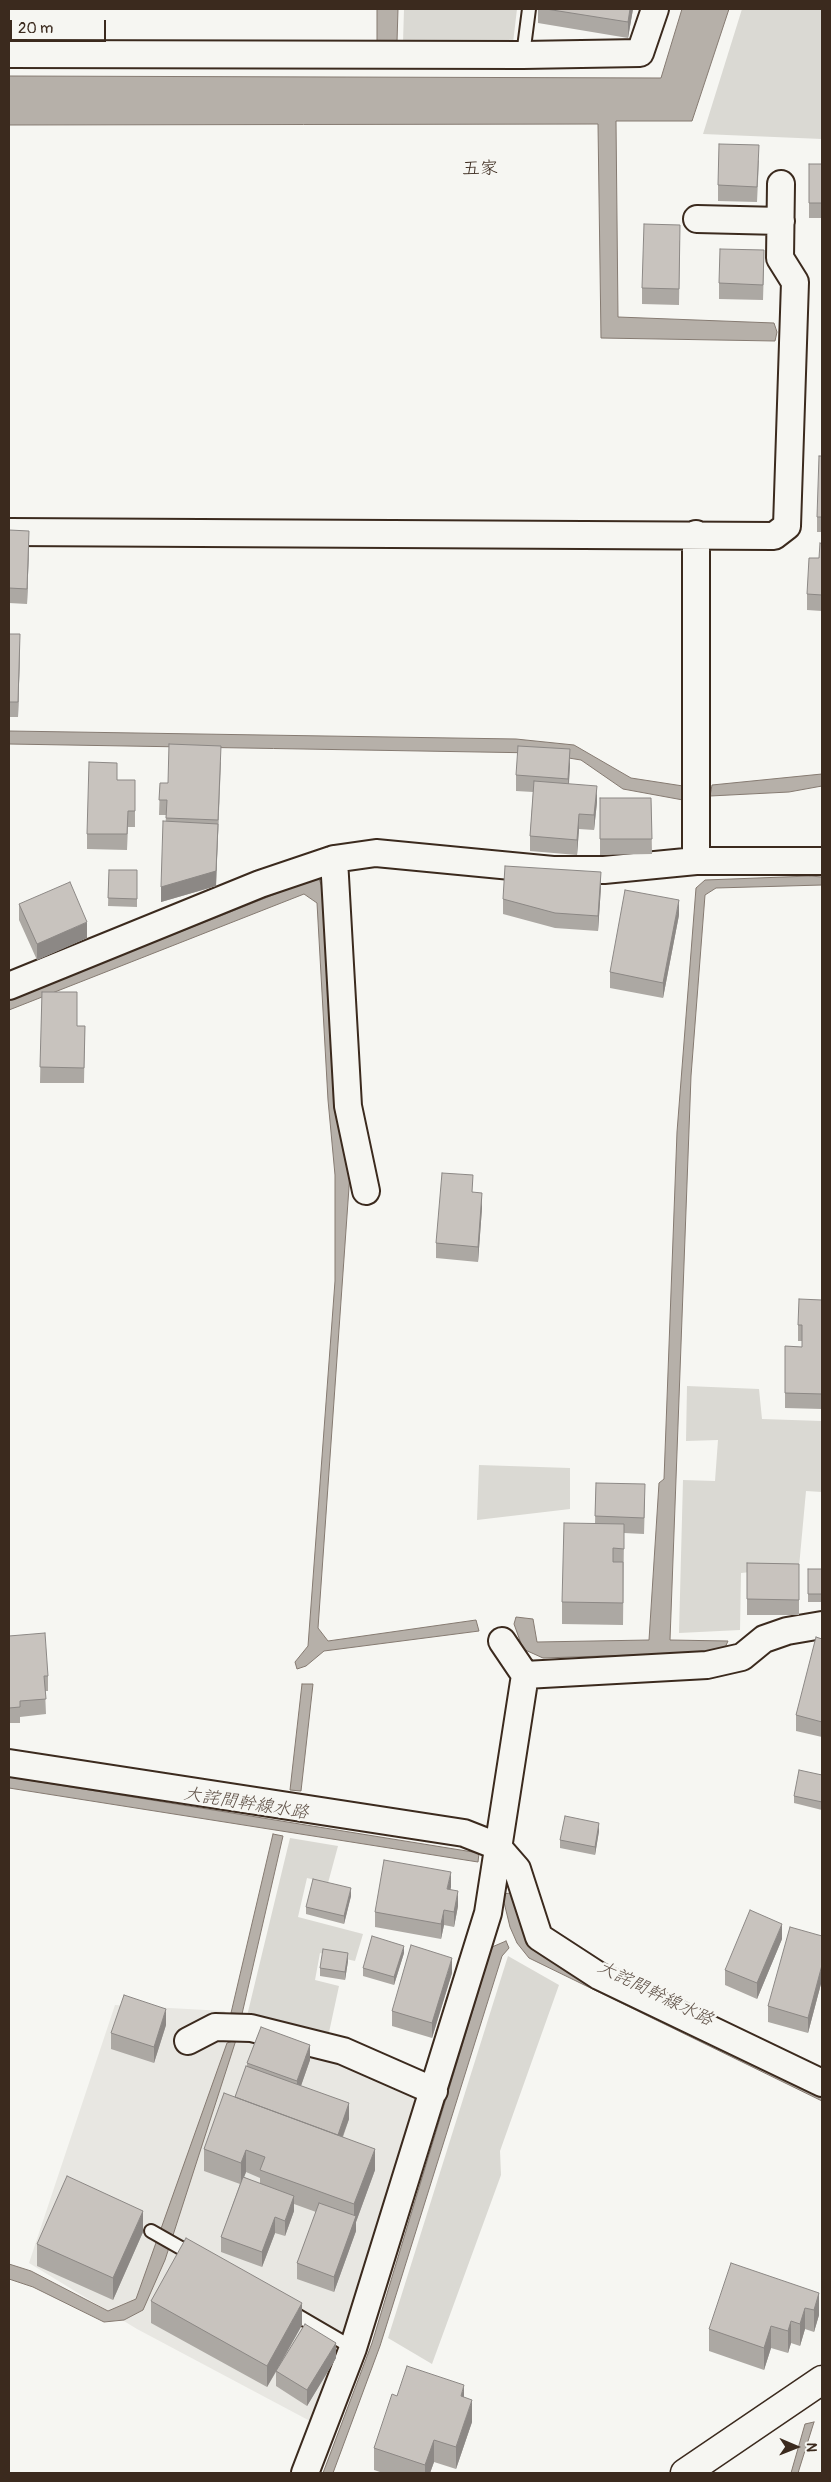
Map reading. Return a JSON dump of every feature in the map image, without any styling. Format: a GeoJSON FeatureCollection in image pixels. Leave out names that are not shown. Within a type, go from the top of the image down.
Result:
{"type":"FeatureCollection","features":[{"type":"Feature","properties":{"kind":"main road"},"geometry":{"type":"LineString","coordinates":[[685,2473],[822,2380]]}},
{"type":"Feature","properties":{"kind":"street"},"geometry":{"type":"LineString","coordinates":[[9,54],[523,55],[640,53],[655,9]]}},
{"type":"Feature","properties":{"kind":"street"},"geometry":{"type":"LineString","coordinates":[[9,532],[696,534],[774,536],[787,526],[795,282],[780,258],[781,184]]}},
{"type":"Feature","properties":{"kind":"street"},"geometry":{"type":"LineString","coordinates":[[697,219],[781,221]]}},
{"type":"Feature","properties":{"kind":"street"},"geometry":{"type":"LineString","coordinates":[[696,534],[696,861]]}},
{"type":"Feature","properties":{"kind":"street"},"geometry":{"type":"LineString","coordinates":[[9,986],[260,884],[334,860],[376,854],[553,870],[604,870],[696,861],[822,860]]}},
{"type":"Feature","properties":{"kind":"street"},"geometry":{"type":"LineString","coordinates":[[334,860],[348,1106],[366,1191]]}},
{"type":"Feature","properties":{"kind":"street"},"geometry":{"type":"LineString","coordinates":[[526,1675],[707,1665],[742,1657],[764,1639],[787,1631],[822,1625]]}},
{"type":"Feature","properties":{"kind":"street"},"geometry":{"type":"LineString","coordinates":[[305,2473],[353,2348],[488,1913],[497,1846],[526,1675],[502,1641]]}},
{"type":"Feature","properties":{"kind":"street"},"geometry":{"type":"LineString","coordinates":[[9,1763],[464,1833],[497,1846],[517,1869],[539,1937],[599,1976],[632,1990],[822,2083]]}},
{"type":"Feature","properties":{"kind":"street"},"geometry":{"type":"LineString","coordinates":[[188,2041],[215,2028],[251,2028],[342,2051],[434,2091]]}},
{"type":"Feature","properties":{"kind":"lane"},"geometry":{"type":"LineString","coordinates":[[523,55],[529,9]]}},
{"type":"Feature","properties":{"kind":"lane"},"geometry":{"type":"LineString","coordinates":[[151,2231],[204,2261]]}},
{"type":"Feature","properties":{"kind":"lane"},"geometry":{"type":"LineString","coordinates":[[278,2304],[353,2348]]}},
{"type":"Feature","properties":{"kind":"shaded area"},"geometry":{"type":"Polygon","coordinates":[[[377,9],[398,9],[397,42],[377,41],[377,9]]]}},
{"type":"Feature","properties":{"kind":"shaded area"},"geometry":{"type":"Polygon","coordinates":[[[404,9],[517,9],[513,43],[403,43],[404,9]]]}},
{"type":"Feature","properties":{"kind":"shaded area"},"geometry":{"type":"Polygon","coordinates":[[[682,9],[729,9],[692,121],[616,121],[618,317],[774,323],[777,332],[775,341],[601,338],[598,124],[9,125],[9,76],[661,78],[682,9]]]}},
{"type":"Feature","properties":{"kind":"shaded area"},"geometry":{"type":"Polygon","coordinates":[[[742,9],[822,9],[822,139],[703,134],[742,9]]]}},
{"type":"Feature","properties":{"kind":"shaded area"},"geometry":{"type":"Polygon","coordinates":[[[9,731],[516,739],[574,745],[631,778],[683,786],[683,800],[623,789],[581,760],[538,753],[9,744],[9,731]]]}},
{"type":"Feature","properties":{"kind":"shaded area"},"geometry":{"type":"Polygon","coordinates":[[[822,774],[822,786],[789,792],[710,796],[712,785],[822,774]]]}},
{"type":"Feature","properties":{"kind":"shaded area"},"geometry":{"type":"Polygon","coordinates":[[[318,877],[326,896],[350,1173],[318,1628],[328,1641],[476,1620],[479,1631],[324,1651],[306,1666],[297,1669],[295,1662],[308,1646],[335,1281],[335,1175],[328,1100],[317,903],[304,894],[9,1010],[9,1000],[318,877]]]}},
{"type":"Feature","properties":{"kind":"shaded area"},"geometry":{"type":"Polygon","coordinates":[[[822,877],[822,885],[716,888],[705,895],[691,1076],[670,1640],[728,1641],[723,1652],[543,1658],[523,1649],[514,1624],[516,1617],[533,1619],[537,1642],[649,1640],[659,1483],[664,1479],[677,1132],[696,888],[705,880],[822,877]]]}},
{"type":"Feature","properties":{"kind":"shaded area"},"geometry":{"type":"Polygon","coordinates":[[[687,1386],[759,1389],[762,1419],[822,1421],[822,1492],[806,1491],[799,1567],[741,1573],[740,1630],[679,1633],[683,1480],[715,1481],[718,1440],[686,1441],[687,1386]]]}},
{"type":"Feature","properties":{"kind":"shaded area"},"geometry":{"type":"Polygon","coordinates":[[[479,1465],[570,1468],[570,1509],[477,1520],[479,1465]]]}},
{"type":"Feature","properties":{"kind":"shaded area"},"geometry":{"type":"Polygon","coordinates":[[[302,1684],[313,1684],[301,1791],[290,1790],[302,1684]]]}},
{"type":"Feature","properties":{"kind":"shaded area"},"geometry":{"type":"Polygon","coordinates":[[[9,1777],[479,1853],[478,1862],[9,1788],[9,1777]]]}},
{"type":"Feature","properties":{"kind":"shaded area"},"geometry":{"type":"Polygon","coordinates":[[[273,1834],[283,1836],[242,2014],[231,2013],[273,1834]]]}},
{"type":"Feature","properties":{"kind":"shaded area"},"geometry":{"type":"Polygon","coordinates":[[[290,1838],[338,1846],[328,1883],[307,1878],[298,1917],[363,1934],[355,1961],[320,1953],[315,1980],[339,1986],[328,2037],[247,2016],[290,1838]]]}},
{"type":"Feature","properties":{"kind":"shaded area"},"geometry":{"type":"Polygon","coordinates":[[[511,1893],[522,1929],[531,1946],[822,2089],[822,2101],[529,1958],[517,1943],[510,1927],[502,1894],[511,1893]]]}},
{"type":"Feature","properties":{"kind":"shaded area"},"geometry":{"type":"Polygon","coordinates":[[[506,1941],[509,1948],[502,1956],[380,2346],[333,2473],[323,2473],[372,2343],[492,1947],[506,1941]]]}},
{"type":"Feature","properties":{"kind":"shaded area"},"geometry":{"type":"Polygon","coordinates":[[[508,1956],[559,1985],[500,2151],[501,2175],[432,2364],[388,2338],[508,1956]]]}},
{"type":"Feature","properties":{"kind":"shaded area"},"geometry":{"type":"Polygon","coordinates":[[[115,2005],[224,2011],[255,2034],[343,2060],[417,2097],[346,2344],[310,2421],[137,2329],[29,2263],[115,2005]]]}},
{"type":"Feature","properties":{"kind":"shaded area"},"geometry":{"type":"Polygon","coordinates":[[[236,2040],[165,2260],[143,2310],[124,2320],[104,2322],[33,2287],[9,2279],[9,2264],[31,2271],[108,2311],[136,2299],[227,2043],[236,2040]]]}},
{"type":"Feature","properties":{"kind":"shaded area"},"geometry":{"type":"Polygon","coordinates":[[[814,2422],[798,2473],[791,2473],[805,2424],[814,2422]]]}},
{"type":"Feature","properties":{"kind":"building"},"geometry":{"type":"Polygon","coordinates":[[[546,9],[630,9],[628,22],[546,9]]]}},
{"type":"Feature","properties":{"kind":"building"},"geometry":{"type":"Polygon","coordinates":[[[719,144],[759,145],[757,187],[718,185],[719,144]]]}},
{"type":"Feature","properties":{"kind":"building"},"geometry":{"type":"Polygon","coordinates":[[[809,164],[822,164],[822,203],[809,203],[809,164]]]}},
{"type":"Feature","properties":{"kind":"building"},"geometry":{"type":"Polygon","coordinates":[[[644,224],[680,225],[679,289],[642,288],[644,224]]]}},
{"type":"Feature","properties":{"kind":"building"},"geometry":{"type":"Polygon","coordinates":[[[720,249],[764,250],[763,285],[719,283],[720,249]]]}},
{"type":"Feature","properties":{"kind":"building"},"geometry":{"type":"Polygon","coordinates":[[[819,456],[822,456],[822,517],[817,517],[819,456]]]}},
{"type":"Feature","properties":{"kind":"building"},"geometry":{"type":"Polygon","coordinates":[[[9,530],[29,531],[27,589],[9,588],[9,530]]]}},
{"type":"Feature","properties":{"kind":"building"},"geometry":{"type":"Polygon","coordinates":[[[820,543],[822,544],[822,595],[807,594],[809,558],[819,558],[820,543]]]}},
{"type":"Feature","properties":{"kind":"building"},"geometry":{"type":"Polygon","coordinates":[[[9,634],[20,634],[18,702],[9,702],[9,634]]]}},
{"type":"Feature","properties":{"kind":"building"},"geometry":{"type":"Polygon","coordinates":[[[169,744],[221,746],[218,820],[166,818],[167,800],[159,800],[160,783],[168,783],[169,744]]]}},
{"type":"Feature","properties":{"kind":"building"},"geometry":{"type":"Polygon","coordinates":[[[518,746],[570,749],[568,779],[516,775],[518,746]]]}},
{"type":"Feature","properties":{"kind":"building"},"geometry":{"type":"Polygon","coordinates":[[[89,762],[117,763],[117,780],[135,780],[135,811],[128,811],[127,834],[87,834],[89,762]]]}},
{"type":"Feature","properties":{"kind":"building"},"geometry":{"type":"Polygon","coordinates":[[[534,781],[597,786],[594,815],[579,814],[577,840],[530,836],[534,781]]]}},
{"type":"Feature","properties":{"kind":"building"},"geometry":{"type":"Polygon","coordinates":[[[600,798],[651,798],[652,839],[600,839],[600,798]]]}},
{"type":"Feature","properties":{"kind":"building"},"geometry":{"type":"Polygon","coordinates":[[[163,821],[218,824],[216,871],[161,887],[163,821]]]}},
{"type":"Feature","properties":{"kind":"building"},"geometry":{"type":"Polygon","coordinates":[[[505,866],[601,872],[598,916],[555,913],[503,899],[505,866]]]}},
{"type":"Feature","properties":{"kind":"building"},"geometry":{"type":"Polygon","coordinates":[[[109,870],[137,870],[137,899],[108,898],[109,870]]]}},
{"type":"Feature","properties":{"kind":"building"},"geometry":{"type":"Polygon","coordinates":[[[70,882],[87,922],[37,944],[19,904],[70,882]]]}},
{"type":"Feature","properties":{"kind":"building"},"geometry":{"type":"Polygon","coordinates":[[[625,890],[679,900],[663,983],[610,972],[625,890]]]}},
{"type":"Feature","properties":{"kind":"building"},"geometry":{"type":"Polygon","coordinates":[[[42,992],[77,992],[77,1026],[85,1026],[84,1068],[40,1067],[42,992]]]}},
{"type":"Feature","properties":{"kind":"building"},"geometry":{"type":"Polygon","coordinates":[[[442,1173],[473,1175],[472,1192],[482,1193],[478,1247],[436,1243],[442,1173]]]}},
{"type":"Feature","properties":{"kind":"building"},"geometry":{"type":"Polygon","coordinates":[[[799,1299],[822,1300],[822,1394],[785,1393],[785,1346],[802,1347],[802,1325],[798,1325],[799,1299]]]}},
{"type":"Feature","properties":{"kind":"building"},"geometry":{"type":"Polygon","coordinates":[[[596,1483],[645,1484],[644,1518],[595,1516],[596,1483]]]}},
{"type":"Feature","properties":{"kind":"building"},"geometry":{"type":"Polygon","coordinates":[[[564,1523],[624,1524],[624,1549],[613,1548],[613,1562],[623,1562],[623,1603],[562,1602],[564,1523]]]}},
{"type":"Feature","properties":{"kind":"building"},"geometry":{"type":"Polygon","coordinates":[[[747,1563],[799,1564],[799,1600],[747,1599],[747,1563]]]}},
{"type":"Feature","properties":{"kind":"building"},"geometry":{"type":"Polygon","coordinates":[[[808,1569],[822,1569],[822,1594],[808,1594],[808,1569]]]}},
{"type":"Feature","properties":{"kind":"building"},"geometry":{"type":"Polygon","coordinates":[[[45,1633],[48,1676],[44,1676],[46,1699],[20,1701],[20,1707],[9,1708],[9,1636],[45,1633]]]}},
{"type":"Feature","properties":{"kind":"building"},"geometry":{"type":"Polygon","coordinates":[[[816,1637],[822,1639],[822,1722],[796,1715],[816,1637]]]}},
{"type":"Feature","properties":{"kind":"building"},"geometry":{"type":"Polygon","coordinates":[[[799,1770],[822,1775],[822,1802],[794,1796],[799,1770]]]}},
{"type":"Feature","properties":{"kind":"building"},"geometry":{"type":"Polygon","coordinates":[[[565,1816],[599,1823],[595,1847],[560,1840],[565,1816]]]}},
{"type":"Feature","properties":{"kind":"building"},"geometry":{"type":"Polygon","coordinates":[[[384,1860],[451,1872],[447,1889],[458,1891],[454,1912],[444,1910],[441,1924],[375,1912],[384,1860]]]}},
{"type":"Feature","properties":{"kind":"building"},"geometry":{"type":"Polygon","coordinates":[[[313,1879],[351,1888],[344,1916],[306,1907],[313,1879]]]}},
{"type":"Feature","properties":{"kind":"building"},"geometry":{"type":"Polygon","coordinates":[[[750,1910],[782,1924],[757,1983],[725,1970],[750,1910]]]}},
{"type":"Feature","properties":{"kind":"building"},"geometry":{"type":"Polygon","coordinates":[[[790,1927],[822,1936],[822,1965],[808,2018],[768,2006],[790,1927]]]}},
{"type":"Feature","properties":{"kind":"building"},"geometry":{"type":"Polygon","coordinates":[[[372,1936],[404,1946],[394,1977],[363,1968],[372,1936]]]}},
{"type":"Feature","properties":{"kind":"building"},"geometry":{"type":"Polygon","coordinates":[[[411,1945],[452,1958],[432,2023],[392,2011],[411,1945]]]}},
{"type":"Feature","properties":{"kind":"building"},"geometry":{"type":"Polygon","coordinates":[[[323,1949],[348,1953],[345,1972],[320,1968],[323,1949]]]}},
{"type":"Feature","properties":{"kind":"building"},"geometry":{"type":"Polygon","coordinates":[[[124,1995],[166,2009],[154,2047],[111,2033],[124,1995]]]}},
{"type":"Feature","properties":{"kind":"building"},"geometry":{"type":"Polygon","coordinates":[[[261,2027],[310,2045],[297,2081],[247,2063],[261,2027]]]}},
{"type":"Feature","properties":{"kind":"building"},"geometry":{"type":"Polygon","coordinates":[[[246,2066],[349,2103],[338,2135],[235,2097],[246,2066]]]}},
{"type":"Feature","properties":{"kind":"building"},"geometry":{"type":"Polygon","coordinates":[[[224,2093],[375,2149],[354,2204],[260,2170],[265,2157],[246,2150],[241,2163],[204,2149],[224,2093]]]}},
{"type":"Feature","properties":{"kind":"building"},"geometry":{"type":"Polygon","coordinates":[[[67,2176],[143,2211],[113,2278],[37,2244],[67,2176]]]}},
{"type":"Feature","properties":{"kind":"building"},"geometry":{"type":"Polygon","coordinates":[[[243,2177],[294,2196],[285,2221],[275,2217],[262,2252],[221,2237],[243,2177]]]}},
{"type":"Feature","properties":{"kind":"building"},"geometry":{"type":"Polygon","coordinates":[[[319,2203],[356,2216],[334,2277],[297,2263],[319,2203]]]}},
{"type":"Feature","properties":{"kind":"building"},"geometry":{"type":"Polygon","coordinates":[[[186,2238],[302,2303],[267,2366],[151,2301],[186,2238]]]}},
{"type":"Feature","properties":{"kind":"building"},"geometry":{"type":"Polygon","coordinates":[[[731,2263],[819,2293],[814,2310],[805,2308],[800,2324],[791,2321],[788,2331],[771,2326],[764,2348],[709,2329],[731,2263]]]}},
{"type":"Feature","properties":{"kind":"building"},"geometry":{"type":"Polygon","coordinates":[[[305,2324],[336,2343],[307,2390],[276,2371],[305,2324]]]}},
{"type":"Feature","properties":{"kind":"building"},"geometry":{"type":"Polygon","coordinates":[[[407,2366],[464,2385],[461,2396],[472,2400],[456,2447],[434,2440],[425,2465],[374,2448],[392,2394],[397,2396],[407,2366]]]}},
{"type":"Feature","properties":{"kind":"district","name":"五家"},"geometry":{"type":"Point","coordinates":[480,169]}},
{"type":"Feature","properties":{"kind":"water label","name":"大詫間幹線水路"},"geometry":{"type":"Point","coordinates":[246,1804]}},
{"type":"Feature","properties":{"kind":"water label","name":"大詫間幹線水路"},"geometry":{"type":"Point","coordinates":[655,1994]}}]}
